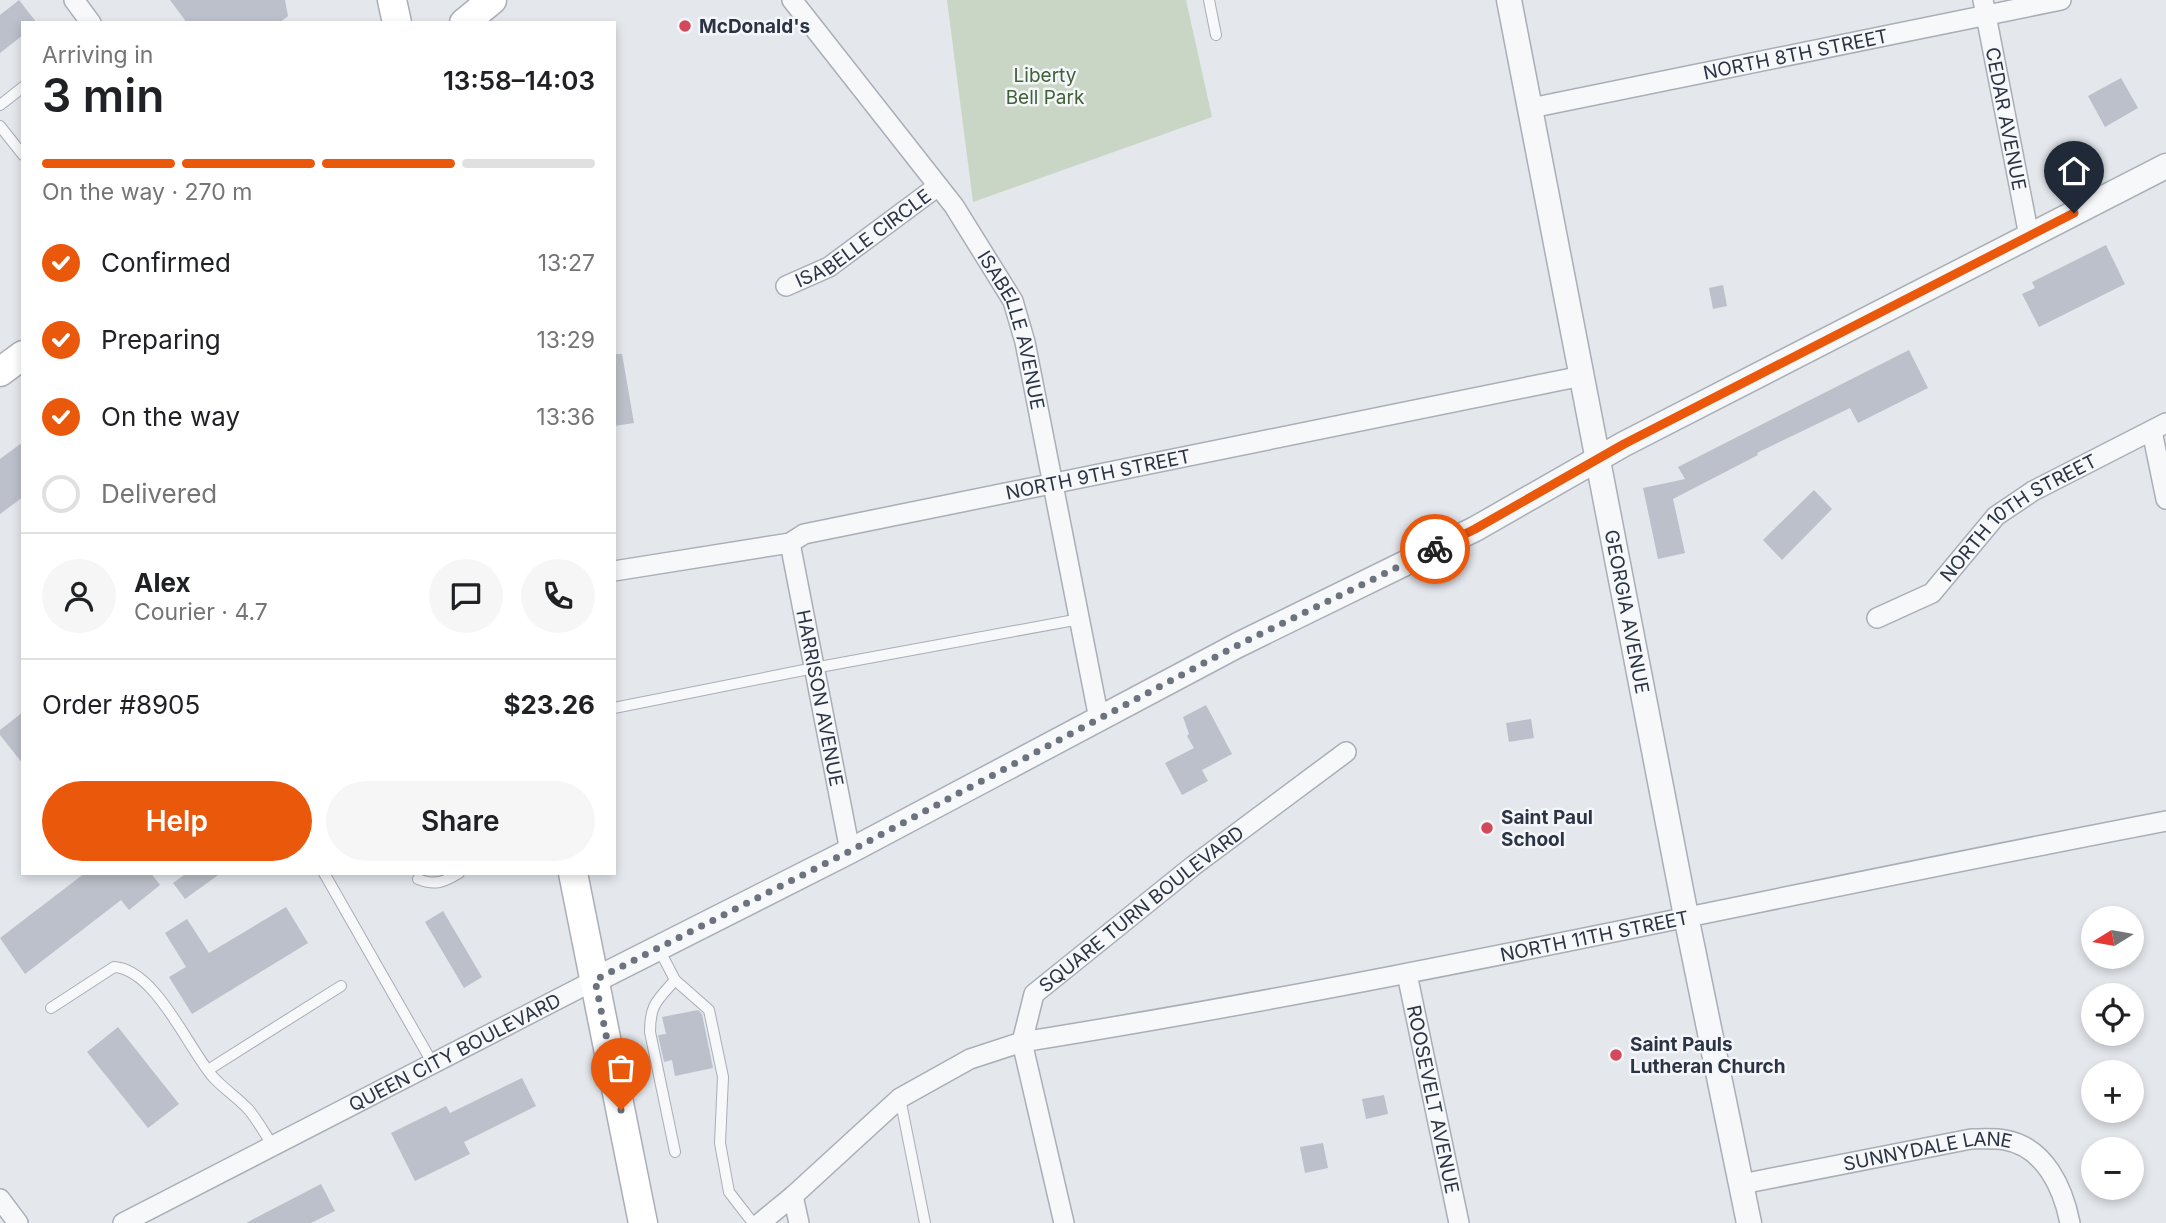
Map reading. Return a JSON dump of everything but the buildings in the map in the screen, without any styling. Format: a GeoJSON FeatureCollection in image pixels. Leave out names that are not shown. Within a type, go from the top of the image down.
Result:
{"type":"FeatureCollection","features":[{"type":"Feature","properties":{"kind":"main road"},"geometry":{"type":"LineString","coordinates":[[392,0],[397,21]]}},
{"type":"Feature","properties":{"kind":"main road"},"geometry":{"type":"LineString","coordinates":[[466,21],[492,0]]}},
{"type":"Feature","properties":{"kind":"main road"},"geometry":{"type":"LineString","coordinates":[[0,372],[21,356]]}},
{"type":"Feature","properties":{"kind":"main road"},"geometry":{"type":"LineString","coordinates":[[573,875],[643,1223]]}},
{"type":"Feature","properties":{"kind":"street"},"geometry":{"type":"LineString","coordinates":[[74,0],[90,21]]}},
{"type":"Feature","properties":{"kind":"street","name":"ISABELLE AVENUE"},"geometry":{"type":"LineString","coordinates":[[792,0],[954,206],[1013,301],[1025,342],[1100,719]]}},
{"type":"Feature","properties":{"kind":"street","name":"GEORGIA AVENUE"},"geometry":{"type":"LineString","coordinates":[[1509,0],[1686,916],[1749,1223]]}},
{"type":"Feature","properties":{"kind":"street","name":"NORTH 8TH STREET"},"geometry":{"type":"LineString","coordinates":[[1531,108],[1985,8],[2061,0]]}},
{"type":"Feature","properties":{"kind":"street","name":"CEDAR AVENUE"},"geometry":{"type":"LineString","coordinates":[[1985,8],[2029,236]]}},
{"type":"Feature","properties":{"kind":"street","name":"QUEEN CITY BOULEVARD"},"geometry":{"type":"LineString","coordinates":[[123,1223],[850,851],[1238,645],[1475,529],[1598,459],[2166,166]]}},
{"type":"Feature","properties":{"kind":"street","name":"ISABELLE CIRCLE"},"geometry":{"type":"LineString","coordinates":[[786,286],[829,267],[938,186]]}},
{"type":"Feature","properties":{"kind":"street","name":"NORTH 9TH STREET"},"geometry":{"type":"LineString","coordinates":[[616,571],[790,543],[804,534],[1582,376]]}},
{"type":"Feature","properties":{"kind":"street"},"geometry":{"type":"LineString","coordinates":[[2159,427],[2166,499]]}},
{"type":"Feature","properties":{"kind":"street","name":"NORTH 10TH STREET"},"geometry":{"type":"LineString","coordinates":[[1877,618],[1932,593],[1996,516],[2015,503],[2159,427]]}},
{"type":"Feature","properties":{"kind":"street","name":"HARRISON AVENUE"},"geometry":{"type":"LineString","coordinates":[[790,543],[850,851]]}},
{"type":"Feature","properties":{"kind":"street","name":"SQUARE TURN BOULEVARD"},"geometry":{"type":"LineString","coordinates":[[1022,1042],[1034,994],[1193,866],[1346,752]]}},
{"type":"Feature","properties":{"kind":"street","name":"NORTH 11TH STREET"},"geometry":{"type":"LineString","coordinates":[[1022,1042],[1142,1023],[1407,974],[2166,821]]}},
{"type":"Feature","properties":{"kind":"street","name":"ROOSEVELT AVENUE"},"geometry":{"type":"LineString","coordinates":[[1407,974],[1459,1223]]}},
{"type":"Feature","properties":{"kind":"street"},"geometry":{"type":"LineString","coordinates":[[760,1223],[900,1098],[970,1059],[1022,1042],[1064,1223]]}},
{"type":"Feature","properties":{"kind":"street","name":"SUNNYDALE LANE"},"geometry":{"type":"LineString","coordinates":[[1742,1184],[1971,1139],[2007,1140],[2029,1151],[2052,1171],[2066,1201],[2070,1223]]}},
{"type":"Feature","properties":{"kind":"street"},"geometry":{"type":"LineString","coordinates":[[793,1196],[799,1223]]}},
{"type":"Feature","properties":{"kind":"street"},"geometry":{"type":"LineString","coordinates":[[0,1199],[18,1223]]}},
{"type":"Feature","properties":{"kind":"lane"},"geometry":{"type":"LineString","coordinates":[[1209,0],[1216,35]]}},
{"type":"Feature","properties":{"kind":"lane"},"geometry":{"type":"LineString","coordinates":[[0,104],[21,88]]}},
{"type":"Feature","properties":{"kind":"lane"},"geometry":{"type":"LineString","coordinates":[[0,126],[21,152]]}},
{"type":"Feature","properties":{"kind":"lane"},"geometry":{"type":"LineString","coordinates":[[616,708],[1080,619]]}},
{"type":"Feature","properties":{"kind":"lane"},"geometry":{"type":"LineString","coordinates":[[325,875],[433,1064]]}},
{"type":"Feature","properties":{"kind":"lane"},"geometry":{"type":"LineString","coordinates":[[418,879],[431,884],[445,882],[456,875]]}},
{"type":"Feature","properties":{"kind":"lane"},"geometry":{"type":"LineString","coordinates":[[659,949],[675,981],[709,1010],[723,1077],[720,1143],[729,1192],[753,1223]]}},
{"type":"Feature","properties":{"kind":"lane"},"geometry":{"type":"LineString","coordinates":[[51,1008],[114,967],[124,968],[136,975],[150,987],[208,1070],[248,1110],[274,1146]]}},
{"type":"Feature","properties":{"kind":"lane"},"geometry":{"type":"LineString","coordinates":[[675,981],[656,1002],[650,1014],[650,1032],[675,1152]]}},
{"type":"Feature","properties":{"kind":"lane"},"geometry":{"type":"LineString","coordinates":[[208,1070],[341,986]]}},
{"type":"Feature","properties":{"kind":"lane"},"geometry":{"type":"LineString","coordinates":[[900,1098],[925,1223]]}},
{"type":"Feature","properties":{"kind":"green space","name":"Liberty Bell Park"},"geometry":{"type":"Polygon","coordinates":[[[947,0],[1186,0],[1212,117],[973,202],[947,0]]]}},
{"type":"Feature","properties":{"kind":"way so far"},"geometry":{"type":"LineString","coordinates":[[621,1110],[595,980],[850,851],[1238,645],[1435,549]]}},
{"type":"Feature","properties":{"kind":"place","name":"McDonald's"},"geometry":{"type":"Point","coordinates":[685,26]}},
{"type":"Feature","properties":{"kind":"place","name":"Saint Paul School"},"geometry":{"type":"Point","coordinates":[1487,828]}},
{"type":"Feature","properties":{"kind":"place","name":"Saint Pauls Lutheran Church"},"geometry":{"type":"Point","coordinates":[1616,1055]}},
{"type":"Feature","properties":{"kind":"route"},"geometry":{"type":"LineString","coordinates":[[1435,549],[1624,444],[2074,213]]}}]}
